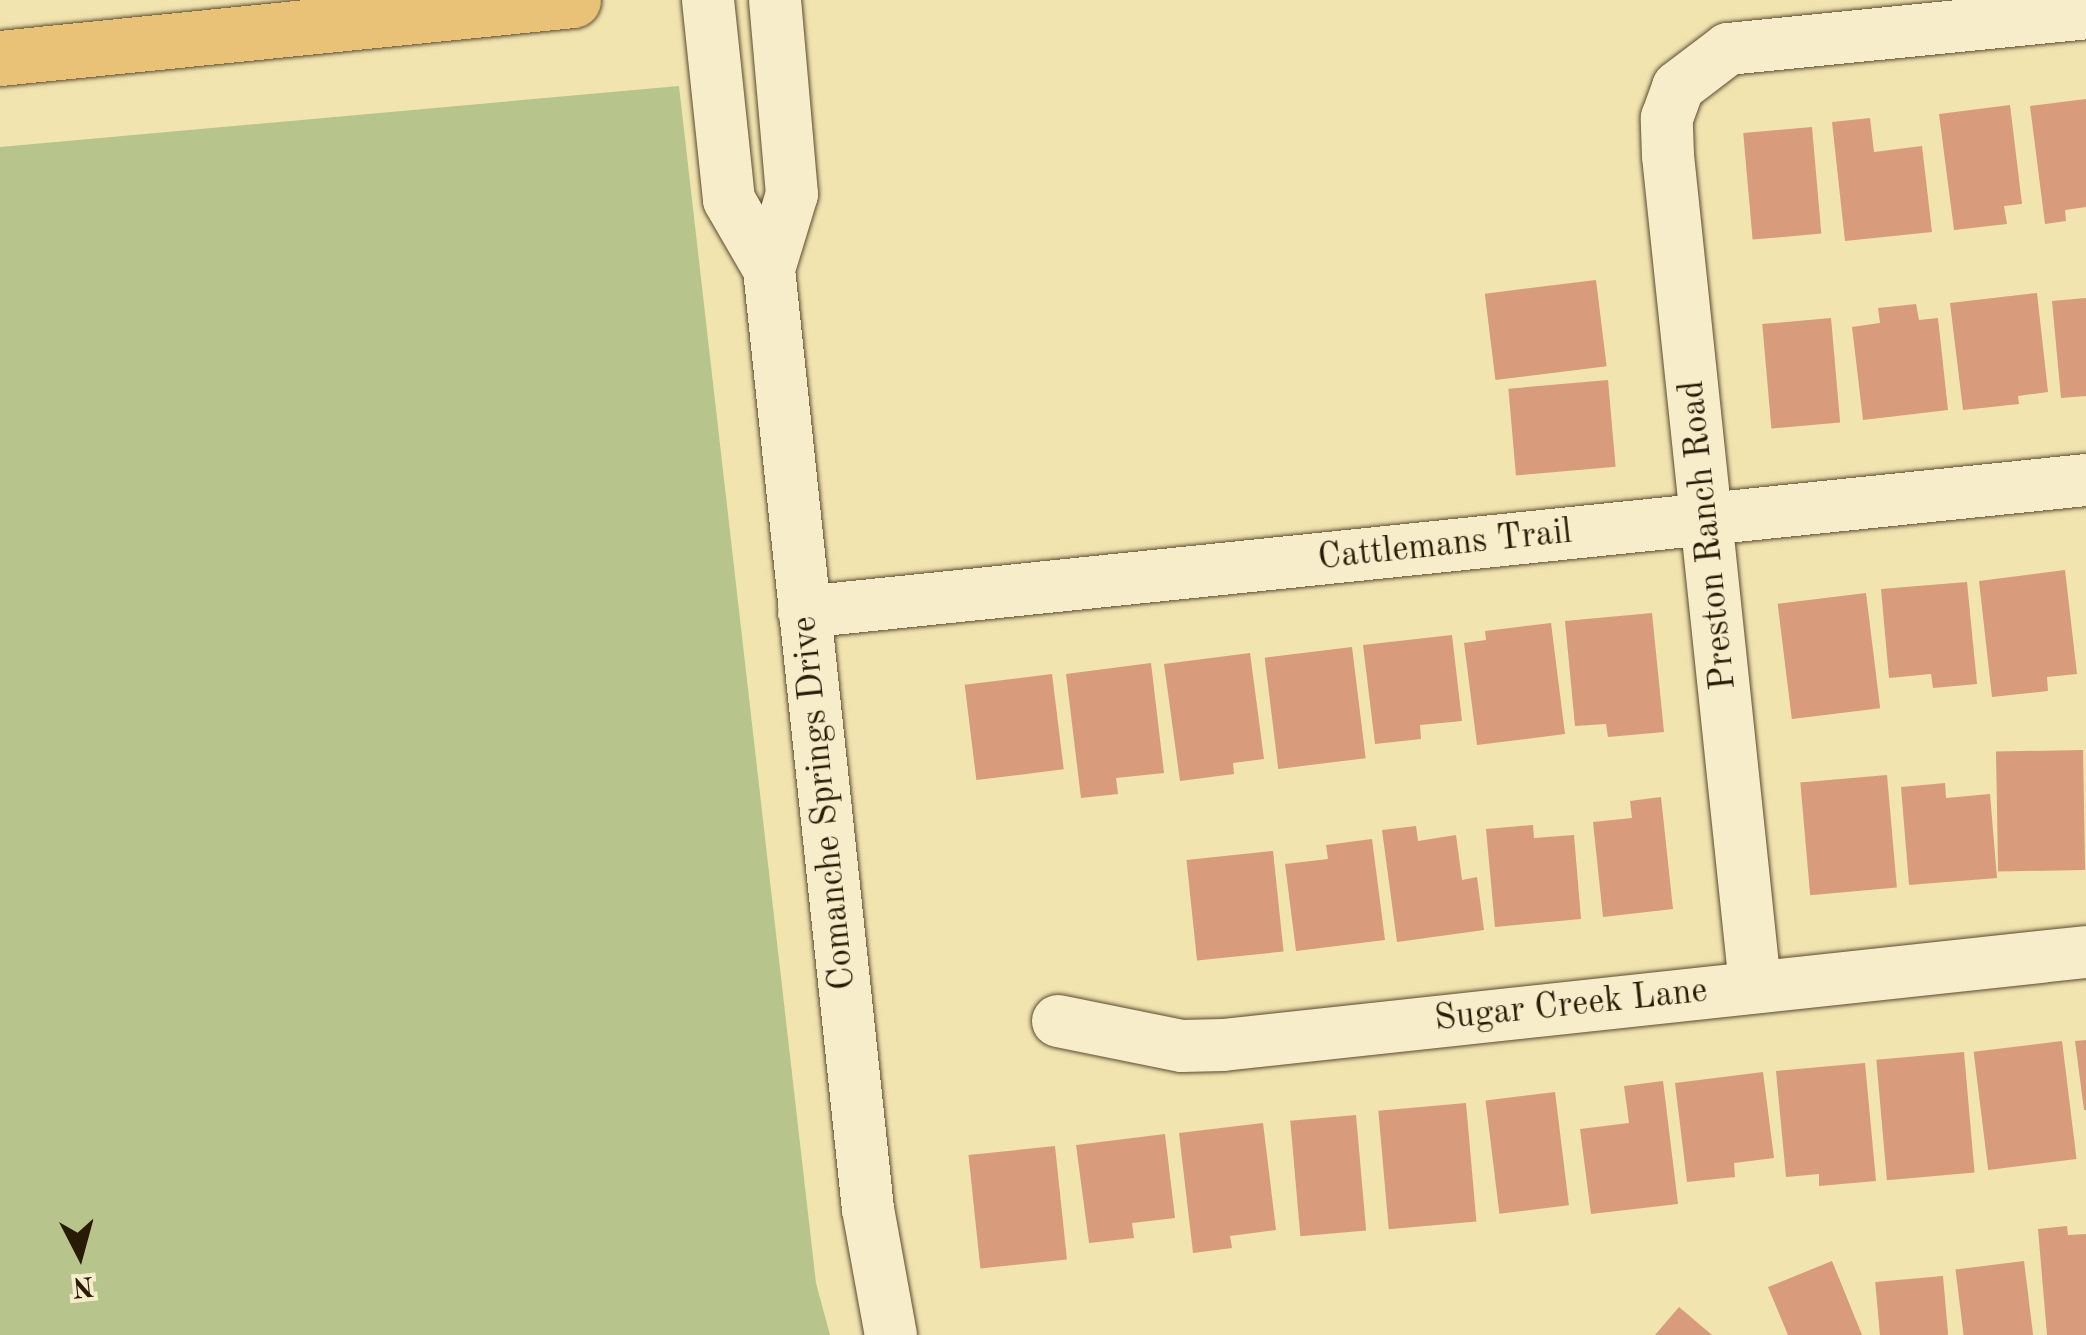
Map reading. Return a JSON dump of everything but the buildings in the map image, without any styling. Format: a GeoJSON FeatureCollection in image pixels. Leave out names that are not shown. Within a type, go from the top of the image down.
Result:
{"type":"FeatureCollection","features":[{"type":"Feature","properties":{"kind":"main road"},"geometry":{"type":"LineString","coordinates":[[0,58],[573,0]]}},
{"type":"Feature","properties":{"kind":"street","name":"Comanche Springs Drive"},"geometry":{"type":"LineString","coordinates":[[708,0],[728,200],[769,269]]}},
{"type":"Feature","properties":{"kind":"street","name":"Comanche Springs Drive"},"geometry":{"type":"LineString","coordinates":[[775,0],[792,194],[769,269],[868,1209],[891,1335]]}},
{"type":"Feature","properties":{"kind":"street","name":"Preston Ranch Road"},"geometry":{"type":"LineString","coordinates":[[1756,985],[1668,156],[1668,118],[1678,87],[1728,50],[2086,14]]}},
{"type":"Feature","properties":{"kind":"street","name":"Cattlemans Trail"},"geometry":{"type":"LineString","coordinates":[[804,612],[2086,480]]}},
{"type":"Feature","properties":{"kind":"street","name":"Sugar Creek Lane"},"geometry":{"type":"LineString","coordinates":[[1058,1021],[1140,1040],[1209,1045],[2086,952]]}},
{"type":"Feature","properties":{"kind":"green space"},"geometry":{"type":"Polygon","coordinates":[[[679,86],[816,1283],[830,1335],[0,1335],[0,147],[679,86]]]}}]}
